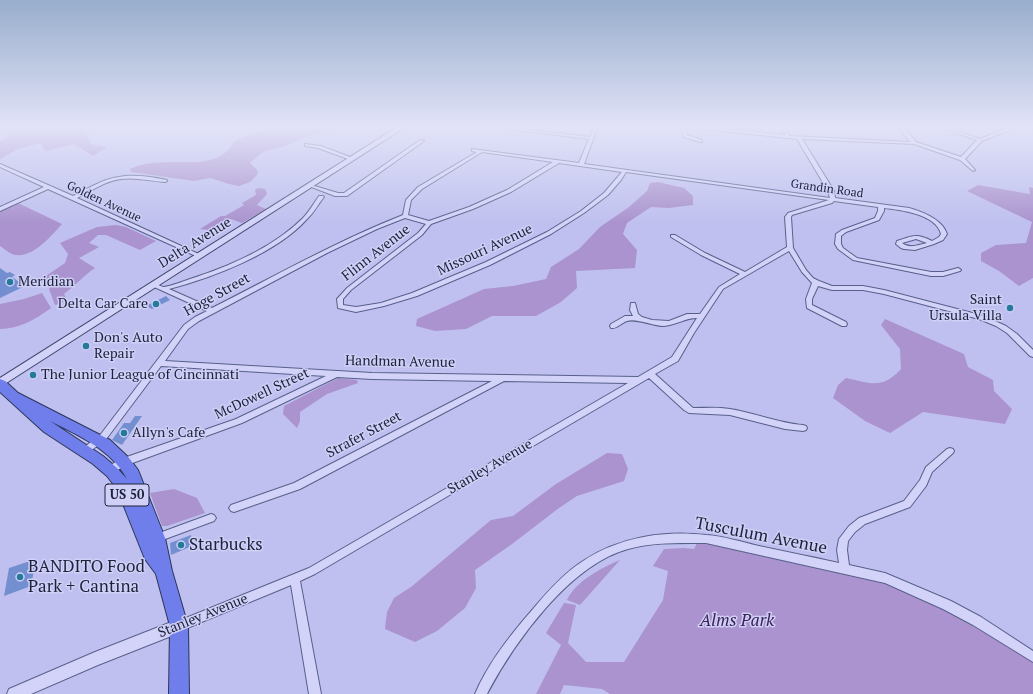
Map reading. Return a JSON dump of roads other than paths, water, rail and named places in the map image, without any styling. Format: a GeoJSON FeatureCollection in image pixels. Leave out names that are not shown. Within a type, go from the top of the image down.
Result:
{"type":"FeatureCollection","features":[{"type":"Feature","properties":{"kind":"highway","name":"US 50"},"geometry":{"type":"LineString","coordinates":[[0,383],[43,422],[74,445],[132,475],[157,538],[164,571],[179,626],[179,694]]}},
{"type":"Feature","properties":{"kind":"highway","name":"US 50"},"geometry":{"type":"LineString","coordinates":[[13,396],[105,444],[117,466],[123,485],[151,553],[164,571]]}},
{"type":"Feature","properties":{"kind":"highway"},"geometry":{"type":"LineString","coordinates":[[43,422],[70,428],[92,442],[99,441]]}},
{"type":"Feature","properties":{"kind":"main road","name":"Delta Avenue"},"geometry":{"type":"LineString","coordinates":[[0,383],[159,287],[200,256],[353,159]]}},
{"type":"Feature","properties":{"kind":"street"},"geometry":{"type":"LineString","coordinates":[[311,186],[342,196],[398,158]]}},
{"type":"Feature","properties":{"kind":"street"},"geometry":{"type":"LineString","coordinates":[[469,158],[420,188],[409,200],[405,216],[429,223],[493,198],[527,181],[557,162]]}},
{"type":"Feature","properties":{"kind":"street","name":"Grandin Road"},"geometry":{"type":"LineString","coordinates":[[529,158],[833,199],[916,212],[933,220],[942,228],[944,232],[942,238],[932,243]]}},
{"type":"Feature","properties":{"kind":"street"},"geometry":{"type":"LineString","coordinates":[[581,165],[583,158]]}},
{"type":"Feature","properties":{"kind":"street"},"geometry":{"type":"LineString","coordinates":[[811,158],[831,191],[833,199],[830,202],[790,214],[788,217],[790,248],[800,266],[816,282],[824,286],[835,288],[862,288],[891,294],[978,317],[993,322],[1019,339],[1033,354]]}},
{"type":"Feature","properties":{"kind":"street"},"geometry":{"type":"LineString","coordinates":[[962,159],[973,170]]}},
{"type":"Feature","properties":{"kind":"street","name":"Golden Avenue"},"geometry":{"type":"LineString","coordinates":[[0,165],[200,256]]}},
{"type":"Feature","properties":{"kind":"street","name":"Missouri Avenue"},"geometry":{"type":"LineString","coordinates":[[339,304],[342,308],[354,310],[388,304],[443,283],[504,256],[548,234],[590,207],[610,190],[625,171]]}},
{"type":"Feature","properties":{"kind":"street"},"geometry":{"type":"LineString","coordinates":[[73,198],[108,181],[118,178],[165,181]]}},
{"type":"Feature","properties":{"kind":"street"},"geometry":{"type":"LineString","coordinates":[[0,209],[48,187]]}},
{"type":"Feature","properties":{"kind":"street"},"geometry":{"type":"LineString","coordinates":[[159,287],[234,264],[267,247],[305,219],[321,196]]}},
{"type":"Feature","properties":{"kind":"street"},"geometry":{"type":"LineString","coordinates":[[881,206],[881,211],[877,219],[844,231],[838,236],[838,244],[843,252],[855,259],[931,274],[943,274],[958,270]]}},
{"type":"Feature","properties":{"kind":"street","name":"Hoge Street"},"geometry":{"type":"LineString","coordinates":[[85,451],[104,436],[186,327],[212,311],[325,252],[375,228],[405,216]]}},
{"type":"Feature","properties":{"kind":"street","name":"Flinn Avenue"},"geometry":{"type":"LineString","coordinates":[[339,304],[340,299],[349,289],[420,234],[429,223]]}},
{"type":"Feature","properties":{"kind":"street"},"geometry":{"type":"LineString","coordinates":[[673,236],[703,254],[745,274]]}},
{"type":"Feature","properties":{"kind":"street"},"geometry":{"type":"LineString","coordinates":[[918,237],[932,243],[909,249],[901,246],[898,242],[918,237]]}},
{"type":"Feature","properties":{"kind":"street","name":"Stanley Avenue"},"geometry":{"type":"LineString","coordinates":[[14,694],[326,564],[676,359],[721,288],[790,248]]}},
{"type":"Feature","properties":{"kind":"street"},"geometry":{"type":"LineString","coordinates":[[816,282],[809,299],[808,306],[844,324]]}},
{"type":"Feature","properties":{"kind":"street"},"geometry":{"type":"LineString","coordinates":[[159,287],[212,311]]}},
{"type":"Feature","properties":{"kind":"street"},"geometry":{"type":"LineString","coordinates":[[633,304],[633,310],[642,319]]}},
{"type":"Feature","properties":{"kind":"street"},"geometry":{"type":"LineString","coordinates":[[613,326],[627,318],[642,319],[662,324],[671,323],[691,316],[703,316]]}},
{"type":"Feature","properties":{"kind":"street","name":"Handman Avenue"},"geometry":{"type":"LineString","coordinates":[[159,363],[335,374],[640,380]]}},
{"type":"Feature","properties":{"kind":"street","name":"McDowell Street"},"geometry":{"type":"LineString","coordinates":[[117,466],[239,421],[335,374]]}},
{"type":"Feature","properties":{"kind":"street"},"geometry":{"type":"LineString","coordinates":[[650,374],[692,411],[730,412],[771,421],[789,428],[804,428]]}},
{"type":"Feature","properties":{"kind":"street","name":"Strafer Street"},"geometry":{"type":"LineString","coordinates":[[234,508],[297,486],[504,377]]}},
{"type":"Feature","properties":{"kind":"street"},"geometry":{"type":"LineString","coordinates":[[845,569],[842,550],[844,539],[852,529],[862,521],[907,504],[923,483],[929,470],[950,451]]}},
{"type":"Feature","properties":{"kind":"street"},"geometry":{"type":"LineString","coordinates":[[157,538],[211,518]]}},
{"type":"Feature","properties":{"kind":"street","name":"Tusculum Avenue"},"geometry":{"type":"LineString","coordinates":[[481,694],[504,653],[542,605],[569,577],[601,554],[620,547],[654,539],[706,539],[885,578],[924,594],[977,621],[1033,657]]}},
{"type":"Feature","properties":{"kind":"street"},"geometry":{"type":"LineString","coordinates":[[295,578],[315,694]]}},
{"type":"Feature","properties":{"kind":"place","name":"Meridian"},"geometry":{"type":"Point","coordinates":[10,282]}},
{"type":"Feature","properties":{"kind":"place","name":"Delta Car Care"},"geometry":{"type":"Point","coordinates":[156,304]}},
{"type":"Feature","properties":{"kind":"place","name":"Saint Ursula Villa"},"geometry":{"type":"Point","coordinates":[1010,308]}},
{"type":"Feature","properties":{"kind":"place","name":"Don's Auto Repair"},"geometry":{"type":"Point","coordinates":[86,346]}},
{"type":"Feature","properties":{"kind":"place","name":"The Junior League of Cincinnati"},"geometry":{"type":"Point","coordinates":[33,375]}},
{"type":"Feature","properties":{"kind":"place","name":"Allyn's Cafe"},"geometry":{"type":"Point","coordinates":[124,433]}},
{"type":"Feature","properties":{"kind":"place","name":"Starbucks"},"geometry":{"type":"Point","coordinates":[181,545]}},
{"type":"Feature","properties":{"kind":"place","name":"BANDITO Food Park + Cantina"},"geometry":{"type":"Point","coordinates":[20,577]}},
{"type":"Feature","properties":{"kind":"park label","name":"Alms Park"},"geometry":{"type":"Point","coordinates":[737,621]}}]}
